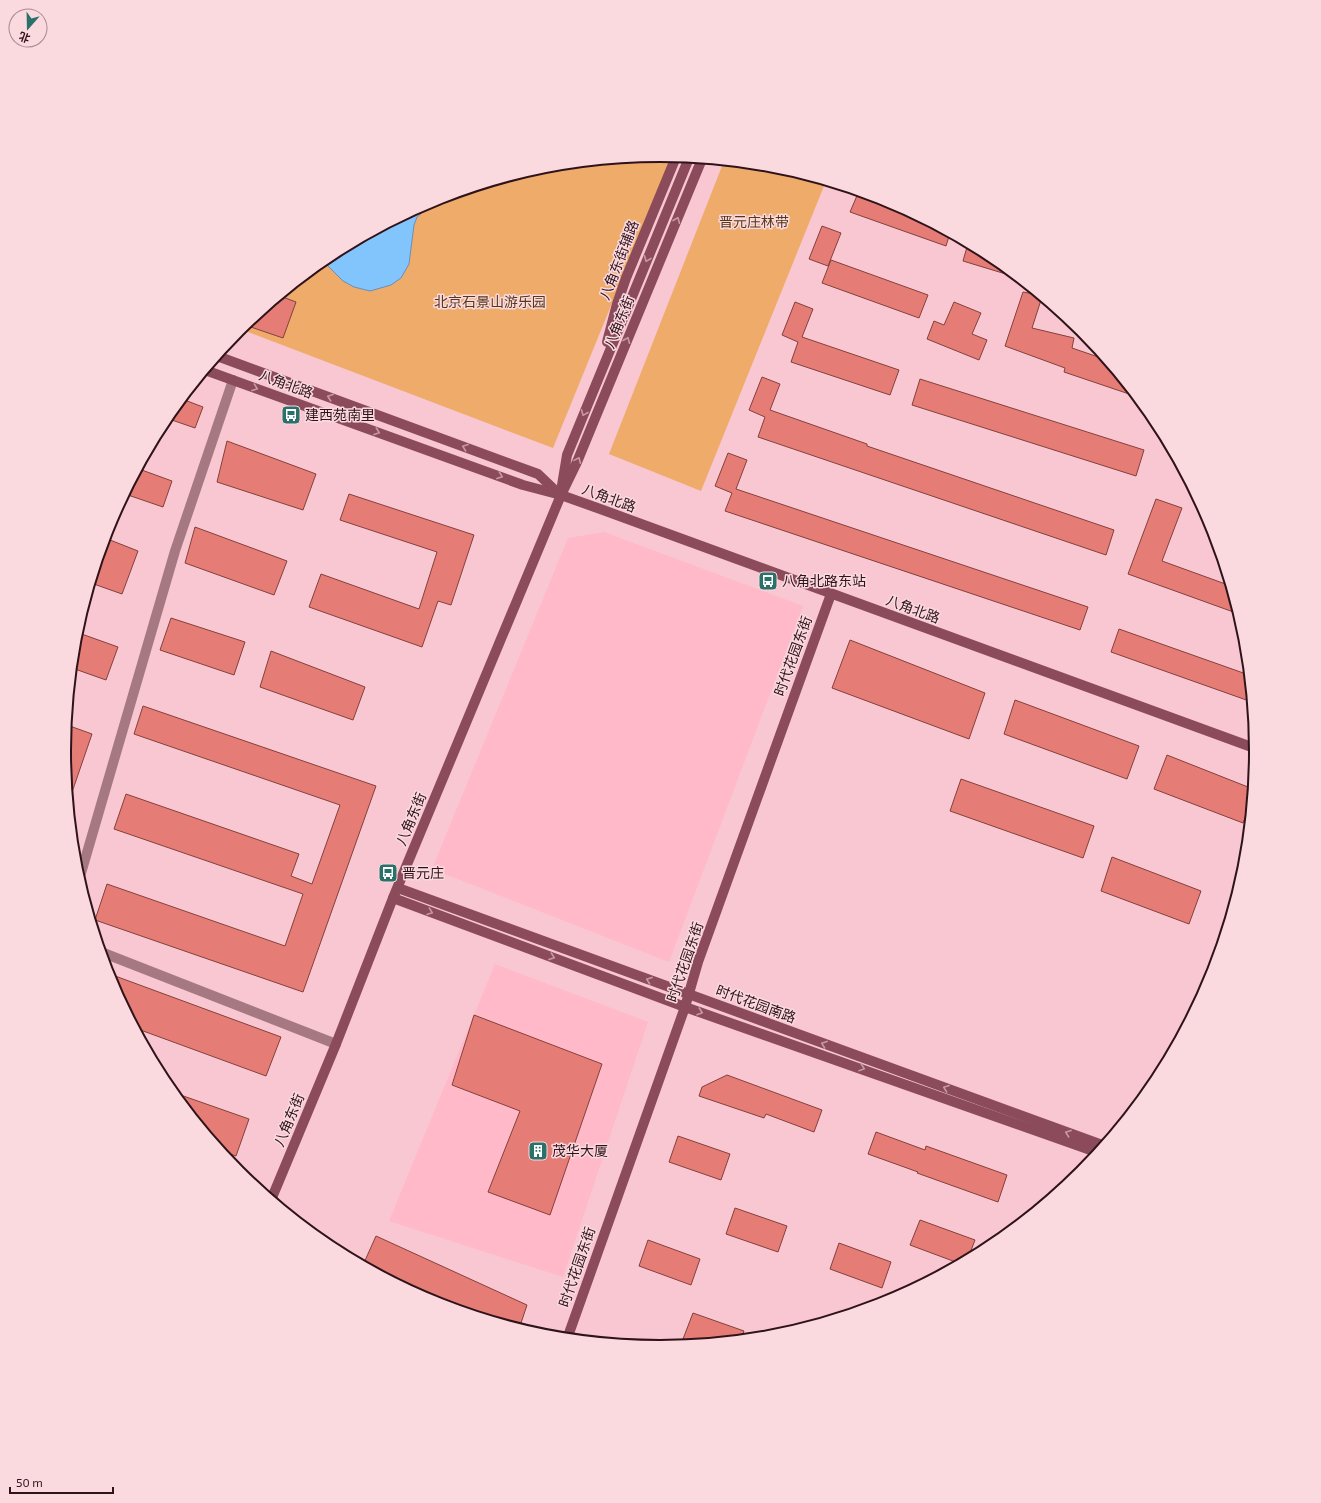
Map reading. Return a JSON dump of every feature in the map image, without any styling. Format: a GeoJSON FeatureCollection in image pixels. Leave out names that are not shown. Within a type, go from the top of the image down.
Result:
{"type":"FeatureCollection","features":[{"type":"Feature","properties":{"kind":"street","name":"八角东街辅路"},"geometry":{"type":"LineString","coordinates":[[598,377],[617,304],[626,278],[673,162]]}},
{"type":"Feature","properties":{"kind":"street","name":"八角东街"},"geometry":{"type":"LineString","coordinates":[[561,495],[567,455],[687,163]]}},
{"type":"Feature","properties":{"kind":"street","name":"八角东街"},"geometry":{"type":"LineString","coordinates":[[273,1196],[336,1044],[393,898],[561,495],[577,462],[700,163]]}},
{"type":"Feature","properties":{"kind":"street","name":"八角北路"},"geometry":{"type":"LineString","coordinates":[[222,358],[538,474],[561,495]]}},
{"type":"Feature","properties":{"kind":"street","name":"八角北路"},"geometry":{"type":"LineString","coordinates":[[210,372],[523,485],[561,495],[1250,746]]}},
{"type":"Feature","properties":{"kind":"street"},"geometry":{"type":"LineString","coordinates":[[82,868],[175,551],[233,380]]}},
{"type":"Feature","properties":{"kind":"street","name":"时代花园东街"},"geometry":{"type":"LineString","coordinates":[[569,1334],[689,994],[701,955],[831,594]]}},
{"type":"Feature","properties":{"kind":"street","name":"时代花园南路"},"geometry":{"type":"LineString","coordinates":[[398,888],[1100,1144]]}},
{"type":"Feature","properties":{"kind":"street","name":"时代花园南路"},"geometry":{"type":"LineString","coordinates":[[393,898],[684,1007],[1093,1151]]}},
{"type":"Feature","properties":{"kind":"street"},"geometry":{"type":"LineString","coordinates":[[107,954],[336,1044]]}},
{"type":"Feature","properties":{"kind":"shaded area"},"geometry":{"type":"Polygon","coordinates":[[[604,532],[803,606],[669,962],[432,869],[568,538],[604,532]]]}},
{"type":"Feature","properties":{"kind":"shaded area"},"geometry":{"type":"Polygon","coordinates":[[[495,964],[648,1022],[563,1277],[389,1221],[495,964]]]}},
{"type":"Feature","properties":{"kind":"green space","name":"北京石景山游乐园"},"geometry":{"type":"Polygon","coordinates":[[[669,162],[553,448],[247,332],[272,308],[333,261],[400,223],[435,207],[471,193],[545,173],[622,163],[669,162]]]}},
{"type":"Feature","properties":{"kind":"green space","name":"晋元庄林带"},"geometry":{"type":"Polygon","coordinates":[[[722,165],[776,173],[824,185],[701,491],[609,454],[722,165]]]}},
{"type":"Feature","properties":{"kind":"water"},"geometry":{"type":"Polygon","coordinates":[[[422,213],[417,217],[414,225],[409,264],[401,278],[391,285],[370,291],[354,287],[343,281],[327,265],[366,241],[422,213]]]}},
{"type":"Feature","properties":{"kind":"building"},"geometry":{"type":"Polygon","coordinates":[[[857,196],[921,223],[949,238],[946,246],[850,212],[857,196]]]}},
{"type":"Feature","properties":{"kind":"building"},"geometry":{"type":"Polygon","coordinates":[[[822,226],[841,233],[828,266],[809,259],[822,226]]]}},
{"type":"Feature","properties":{"kind":"building"},"geometry":{"type":"Polygon","coordinates":[[[967,248],[1005,274],[963,261],[967,248]]]}},
{"type":"Feature","properties":{"kind":"building"},"geometry":{"type":"Polygon","coordinates":[[[831,260],[928,295],[919,318],[822,283],[831,260]]]}},
{"type":"Feature","properties":{"kind":"building"},"geometry":{"type":"Polygon","coordinates":[[[1023,292],[1031,293],[1041,301],[1032,328],[1074,338],[1072,348],[1098,357],[1129,394],[1064,372],[1065,368],[1005,346],[1023,292]]]}},
{"type":"Feature","properties":{"kind":"building"},"geometry":{"type":"Polygon","coordinates":[[[285,298],[296,302],[283,338],[252,327],[285,298]]]}},
{"type":"Feature","properties":{"kind":"building"},"geometry":{"type":"Polygon","coordinates":[[[795,302],[813,309],[802,337],[899,370],[890,395],[791,362],[798,342],[782,335],[795,302]]]}},
{"type":"Feature","properties":{"kind":"building"},"geometry":{"type":"Polygon","coordinates":[[[954,302],[981,313],[972,334],[987,340],[979,360],[927,339],[934,321],[944,325],[954,302]]]}},
{"type":"Feature","properties":{"kind":"building"},"geometry":{"type":"Polygon","coordinates":[[[762,377],[780,384],[770,410],[867,444],[867,446],[1114,530],[1106,555],[758,437],[765,417],[749,410],[762,377]]]}},
{"type":"Feature","properties":{"kind":"building"},"geometry":{"type":"Polygon","coordinates":[[[920,379],[1144,450],[1136,476],[912,405],[920,379]]]}},
{"type":"Feature","properties":{"kind":"building"},"geometry":{"type":"Polygon","coordinates":[[[187,401],[203,407],[195,428],[173,420],[187,401]]]}},
{"type":"Feature","properties":{"kind":"building"},"geometry":{"type":"Polygon","coordinates":[[[227,441],[316,474],[303,510],[217,482],[227,441]]]}},
{"type":"Feature","properties":{"kind":"building"},"geometry":{"type":"Polygon","coordinates":[[[728,453],[747,460],[736,489],[1088,607],[1080,630],[725,511],[732,493],[715,486],[728,453]]]}},
{"type":"Feature","properties":{"kind":"building"},"geometry":{"type":"Polygon","coordinates":[[[143,470],[172,481],[163,507],[130,496],[143,470]]]}},
{"type":"Feature","properties":{"kind":"building"},"geometry":{"type":"Polygon","coordinates":[[[349,494],[474,535],[451,605],[438,601],[422,647],[309,607],[321,574],[419,609],[437,552],[340,520],[349,494]]]}},
{"type":"Feature","properties":{"kind":"building"},"geometry":{"type":"Polygon","coordinates":[[[1156,499],[1182,508],[1162,561],[1226,584],[1233,612],[1128,574],[1156,499]]]}},
{"type":"Feature","properties":{"kind":"building"},"geometry":{"type":"Polygon","coordinates":[[[195,527],[287,561],[274,595],[185,563],[195,527]]]}},
{"type":"Feature","properties":{"kind":"building"},"geometry":{"type":"Polygon","coordinates":[[[110,540],[138,551],[122,594],[95,585],[110,540]]]}},
{"type":"Feature","properties":{"kind":"building"},"geometry":{"type":"Polygon","coordinates":[[[171,618],[245,642],[234,675],[160,650],[171,618]]]}},
{"type":"Feature","properties":{"kind":"building"},"geometry":{"type":"Polygon","coordinates":[[[1119,629],[1245,674],[1248,700],[1111,652],[1119,629]]]}},
{"type":"Feature","properties":{"kind":"building"},"geometry":{"type":"Polygon","coordinates":[[[82,634],[118,647],[106,680],[77,670],[82,634]]]}},
{"type":"Feature","properties":{"kind":"building"},"geometry":{"type":"Polygon","coordinates":[[[850,640],[985,693],[969,739],[832,688],[850,640]]]}},
{"type":"Feature","properties":{"kind":"building"},"geometry":{"type":"Polygon","coordinates":[[[271,651],[365,687],[353,720],[260,687],[271,651]]]}},
{"type":"Feature","properties":{"kind":"building"},"geometry":{"type":"Polygon","coordinates":[[[1015,700],[1139,746],[1127,779],[1004,734],[1015,700]]]}},
{"type":"Feature","properties":{"kind":"building"},"geometry":{"type":"Polygon","coordinates":[[[143,706],[376,786],[303,992],[96,920],[107,884],[285,946],[303,894],[114,829],[126,794],[299,854],[291,876],[312,884],[340,805],[134,734],[143,706]]]}},
{"type":"Feature","properties":{"kind":"building"},"geometry":{"type":"Polygon","coordinates":[[[72,727],[92,734],[72,792],[72,727]]]}},
{"type":"Feature","properties":{"kind":"building"},"geometry":{"type":"Polygon","coordinates":[[[1167,755],[1249,787],[1246,815],[1243,823],[1154,789],[1167,755]]]}},
{"type":"Feature","properties":{"kind":"building"},"geometry":{"type":"Polygon","coordinates":[[[961,779],[1094,826],[1083,858],[950,811],[961,779]]]}},
{"type":"Feature","properties":{"kind":"building"},"geometry":{"type":"Polygon","coordinates":[[[1112,857],[1201,891],[1189,924],[1101,891],[1112,857]]]}},
{"type":"Feature","properties":{"kind":"building"},"geometry":{"type":"Polygon","coordinates":[[[116,976],[281,1037],[266,1076],[142,1030],[116,976]]]}},
{"type":"Feature","properties":{"kind":"building","name":"茂华大厦"},"geometry":{"type":"Polygon","coordinates":[[[474,1015],[602,1064],[550,1215],[488,1192],[520,1111],[452,1085],[474,1015]]]}},
{"type":"Feature","properties":{"kind":"building"},"geometry":{"type":"Polygon","coordinates":[[[727,1075],[822,1110],[814,1132],[766,1114],[764,1118],[699,1096],[702,1087],[727,1075]]]}},
{"type":"Feature","properties":{"kind":"building"},"geometry":{"type":"Polygon","coordinates":[[[182,1096],[249,1119],[236,1156],[231,1154],[217,1140],[182,1096]]]}},
{"type":"Feature","properties":{"kind":"building"},"geometry":{"type":"Polygon","coordinates":[[[876,1132],[925,1150],[926,1146],[1007,1175],[998,1202],[868,1154],[876,1132]]]}},
{"type":"Feature","properties":{"kind":"building"},"geometry":{"type":"Polygon","coordinates":[[[678,1136],[730,1154],[721,1180],[669,1162],[678,1136]]]}},
{"type":"Feature","properties":{"kind":"building"},"geometry":{"type":"Polygon","coordinates":[[[735,1208],[787,1226],[778,1252],[726,1234],[735,1208]]]}},
{"type":"Feature","properties":{"kind":"building"},"geometry":{"type":"Polygon","coordinates":[[[920,1220],[975,1240],[970,1253],[955,1262],[910,1245],[920,1220]]]}},
{"type":"Feature","properties":{"kind":"building"},"geometry":{"type":"Polygon","coordinates":[[[376,1236],[527,1305],[521,1324],[471,1310],[435,1296],[365,1261],[376,1236]]]}},
{"type":"Feature","properties":{"kind":"building"},"geometry":{"type":"Polygon","coordinates":[[[648,1240],[700,1259],[691,1285],[639,1266],[648,1240]]]}},
{"type":"Feature","properties":{"kind":"building"},"geometry":{"type":"Polygon","coordinates":[[[839,1243],[891,1262],[882,1288],[830,1269],[839,1243]]]}},
{"type":"Feature","properties":{"kind":"building"},"geometry":{"type":"Polygon","coordinates":[[[693,1313],[744,1331],[743,1335],[737,1336],[699,1340],[683,1339],[693,1313]]]}},
{"type":"Feature","properties":{"kind":"place","name":"建西苑南里"},"geometry":{"type":"Point","coordinates":[291,415]}},
{"type":"Feature","properties":{"kind":"place","name":"八角北路东站"},"geometry":{"type":"Point","coordinates":[768,581]}},
{"type":"Feature","properties":{"kind":"place","name":"晋元庄"},"geometry":{"type":"Point","coordinates":[388,873]}},
{"type":"Feature","properties":{"kind":"place","name":"茂华大厦"},"geometry":{"type":"Point","coordinates":[538,1151]}}]}
